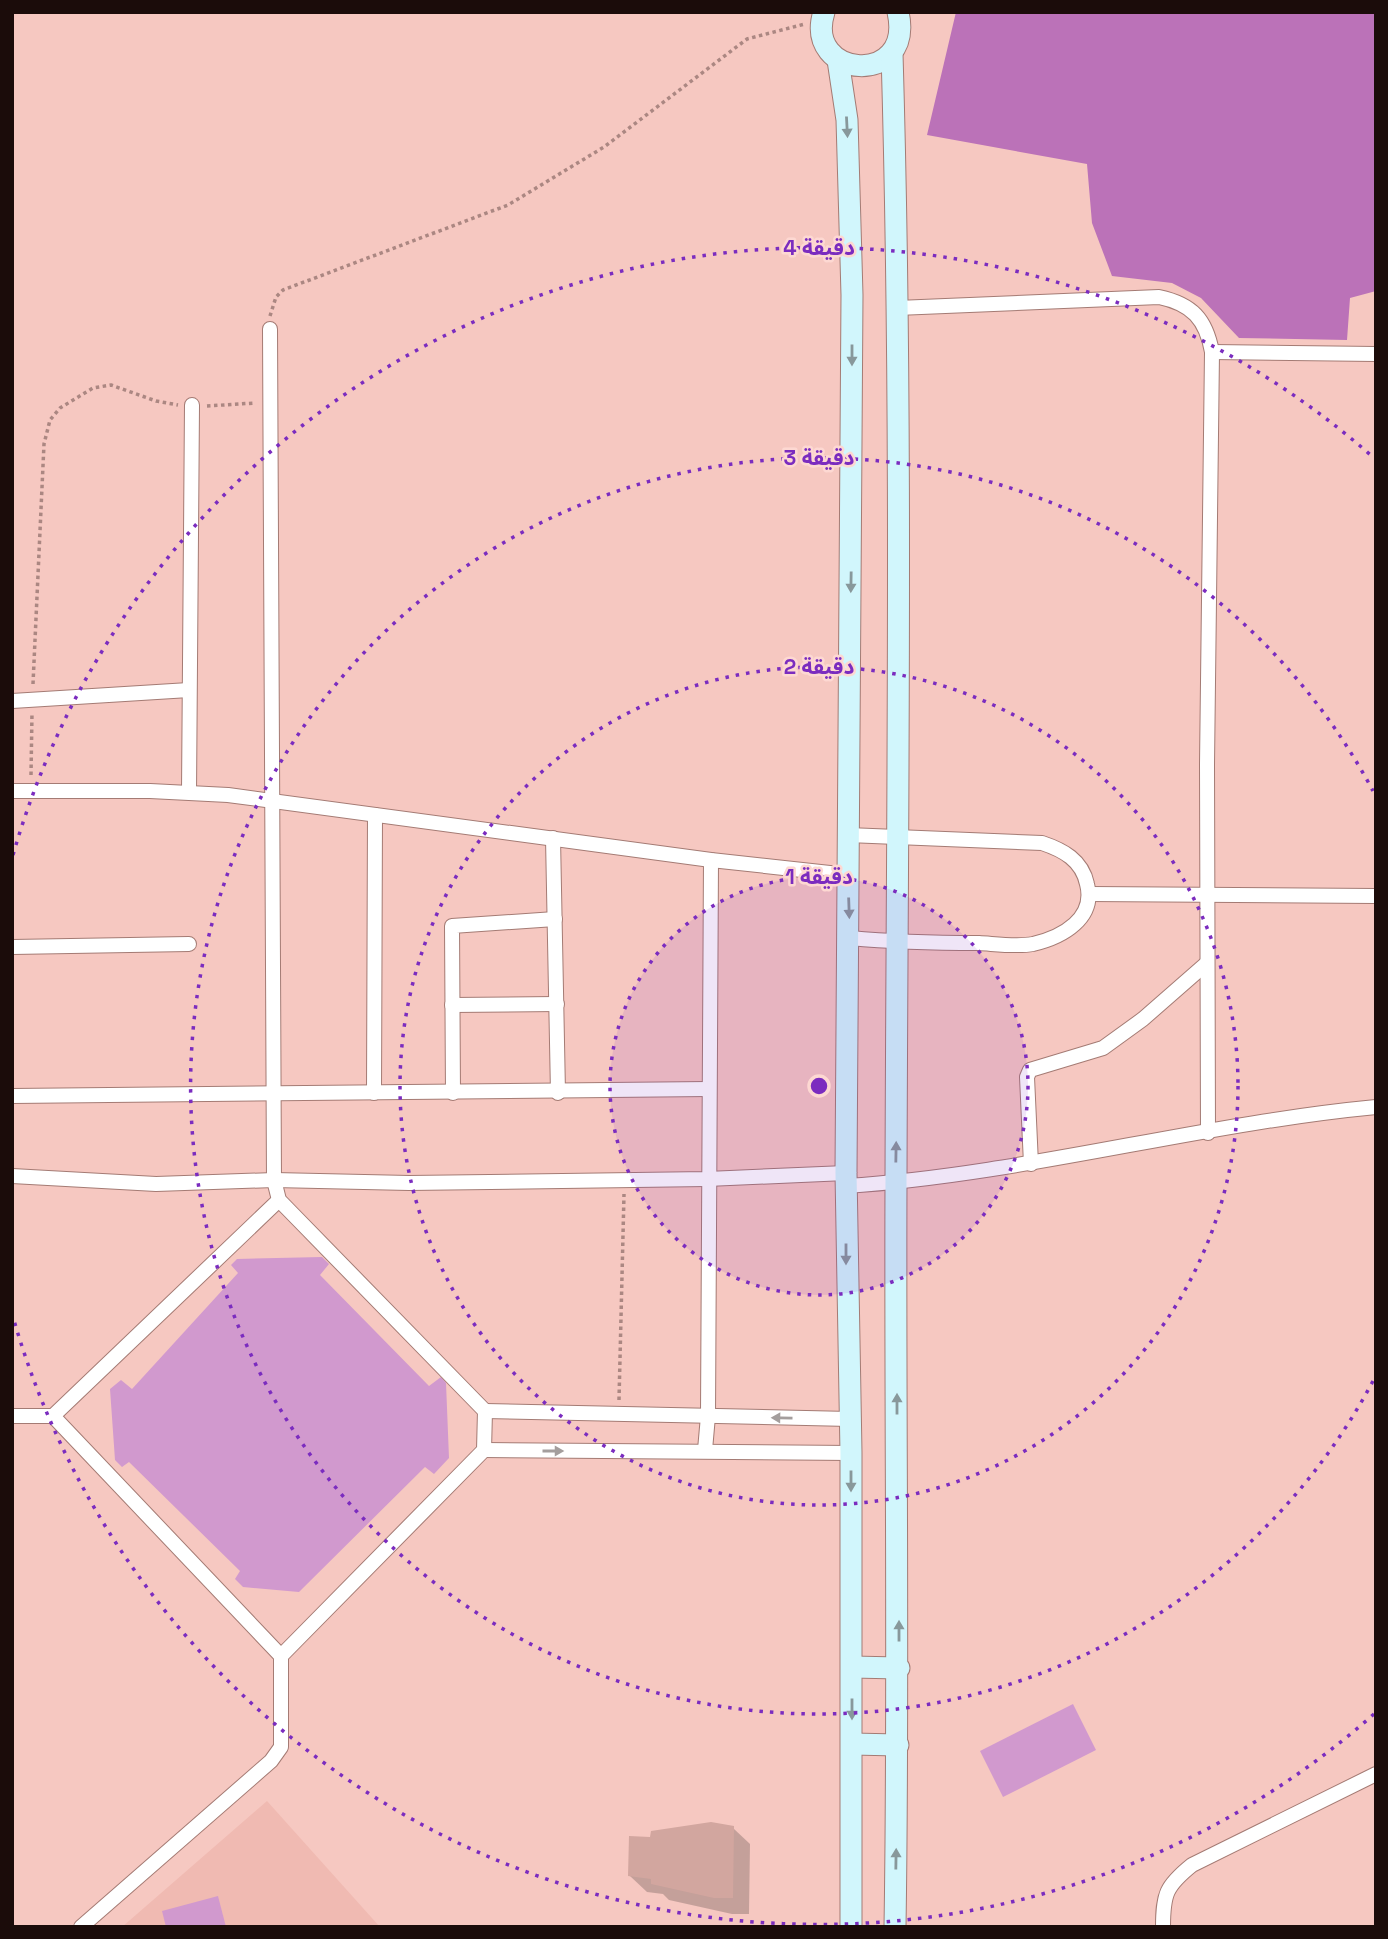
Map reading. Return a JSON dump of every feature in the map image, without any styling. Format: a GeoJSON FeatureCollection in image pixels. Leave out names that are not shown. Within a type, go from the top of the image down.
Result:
{"type":"FeatureCollection","features":[{"type":"Feature","properties":{"kind":"main road"},"geometry":{"type":"LineString","coordinates":[[895,1927],[899,1668],[896,1182],[899,942],[897,309],[892,53],[900,33],[898,12]]}},
{"type":"Feature","properties":{"kind":"main road"},"geometry":{"type":"LineString","coordinates":[[823,17],[822,36],[828,49],[838,60],[851,66],[866,67],[880,62],[892,53]]}},
{"type":"Feature","properties":{"kind":"main road"},"geometry":{"type":"LineString","coordinates":[[838,60],[847,120],[852,281],[846,1179],[851,1453],[851,1927]]}},
{"type":"Feature","properties":{"kind":"main road"},"geometry":{"type":"LineString","coordinates":[[852,1667],[899,1668]]}},
{"type":"Feature","properties":{"kind":"main road"},"geometry":{"type":"LineString","coordinates":[[852,1744],[898,1745]]}},
{"type":"Feature","properties":{"kind":"street"},"geometry":{"type":"LineString","coordinates":[[897,309],[1159,297],[1176,300],[1199,316],[1209,331],[1212,352],[1206,895],[1208,1133]]}},
{"type":"Feature","properties":{"kind":"street"},"geometry":{"type":"LineString","coordinates":[[270,329],[274,1180],[279,1200],[485,1411],[850,1419]]}},
{"type":"Feature","properties":{"kind":"street"},"geometry":{"type":"LineString","coordinates":[[1212,352],[1376,354]]}},
{"type":"Feature","properties":{"kind":"street"},"geometry":{"type":"LineString","coordinates":[[189,792],[192,405]]}},
{"type":"Feature","properties":{"kind":"street"},"geometry":{"type":"LineString","coordinates":[[12,702],[189,690]]}},
{"type":"Feature","properties":{"kind":"street"},"geometry":{"type":"LineString","coordinates":[[12,791],[189,792],[273,800],[711,860],[848,875]]}},
{"type":"Feature","properties":{"kind":"street"},"geometry":{"type":"LineString","coordinates":[[374,1093],[375,815]]}},
{"type":"Feature","properties":{"kind":"street"},"geometry":{"type":"LineString","coordinates":[[848,835],[1042,843],[1060,849],[1076,861],[1085,873],[1090,894],[1080,920],[1070,930],[1031,944],[899,942],[849,938]]}},
{"type":"Feature","properties":{"kind":"street"},"geometry":{"type":"LineString","coordinates":[[553,838],[558,1093]]}},
{"type":"Feature","properties":{"kind":"street"},"geometry":{"type":"LineString","coordinates":[[705,1450],[708,1416],[707,1179],[711,860]]}},
{"type":"Feature","properties":{"kind":"street"},"geometry":{"type":"LineString","coordinates":[[1090,894],[1376,896]]}},
{"type":"Feature","properties":{"kind":"street"},"geometry":{"type":"LineString","coordinates":[[453,1093],[452,926],[555,919]]}},
{"type":"Feature","properties":{"kind":"street"},"geometry":{"type":"LineString","coordinates":[[12,947],[190,944]]}},
{"type":"Feature","properties":{"kind":"street"},"geometry":{"type":"LineString","coordinates":[[1031,1164],[1027,1077],[1030,1070],[1103,1048],[1143,1019],[1206,963]]}},
{"type":"Feature","properties":{"kind":"street"},"geometry":{"type":"LineString","coordinates":[[452,1004],[556,1004]]}},
{"type":"Feature","properties":{"kind":"street"},"geometry":{"type":"LineString","coordinates":[[12,1096],[274,1092],[558,1093],[709,1089]]}},
{"type":"Feature","properties":{"kind":"street"},"geometry":{"type":"LineString","coordinates":[[12,1176],[156,1184],[274,1180],[410,1183],[846,1179],[896,1182],[1031,1164],[1376,1107]]}},
{"type":"Feature","properties":{"kind":"street"},"geometry":{"type":"LineString","coordinates":[[12,1416],[53,1416],[279,1200]]}},
{"type":"Feature","properties":{"kind":"street"},"geometry":{"type":"LineString","coordinates":[[281,1656],[484,1450],[485,1411]]}},
{"type":"Feature","properties":{"kind":"street"},"geometry":{"type":"LineString","coordinates":[[53,1416],[281,1656],[281,1747],[271,1761],[81,1927]]}},
{"type":"Feature","properties":{"kind":"street"},"geometry":{"type":"LineString","coordinates":[[484,1450],[851,1453]]}},
{"type":"Feature","properties":{"kind":"street"},"geometry":{"type":"LineString","coordinates":[[1164,1927],[1163,1902],[1171,1882],[1192,1865],[1376,1774]]}},
{"type":"Feature","properties":{"kind":"path"},"geometry":{"type":"LineString","coordinates":[[270,329],[271,307],[283,290],[508,205],[604,147],[747,39],[823,17]]}},
{"type":"Feature","properties":{"kind":"path"},"geometry":{"type":"LineString","coordinates":[[31,791],[32,702],[44,444],[50,420],[77,395],[111,384],[156,401],[192,405],[271,402]]}},
{"type":"Feature","properties":{"kind":"path"},"geometry":{"type":"LineString","coordinates":[[618,1412],[625,1180]]}},
{"type":"Feature","properties":{"kind":"shaded area"},"geometry":{"type":"Polygon","coordinates":[[[956,12],[1376,12],[1376,291],[1350,298],[1347,340],[1239,338],[1201,298],[1172,283],[1112,276],[1092,223],[1087,164],[927,135],[956,12]]]}},
{"type":"Feature","properties":{"kind":"shaded area"},"geometry":{"type":"Polygon","coordinates":[[[322,1257],[329,1264],[320,1275],[429,1386],[441,1377],[446,1383],[449,1458],[434,1474],[425,1467],[299,1592],[243,1587],[235,1579],[240,1571],[129,1462],[122,1467],[115,1460],[110,1389],[121,1380],[132,1389],[238,1273],[231,1265],[237,1259],[322,1257]]]}},
{"type":"Feature","properties":{"kind":"shaded area"},"geometry":{"type":"Polygon","coordinates":[[[1073,1704],[1096,1750],[1003,1797],[980,1751],[1073,1704]]]}},
{"type":"Feature","properties":{"kind":"shaded area"},"geometry":{"type":"Polygon","coordinates":[[[267,1801],[380,1927],[122,1927],[267,1801]]]}},
{"type":"Feature","properties":{"kind":"shaded area"},"geometry":{"type":"Polygon","coordinates":[[[218,1896],[226,1927],[166,1927],[162,1911],[218,1896]]]}},
{"type":"Feature","properties":{"kind":"building"},"geometry":{"type":"Polygon","coordinates":[[[711,1822],[734,1826],[733,1898],[714,1898],[651,1884],[651,1879],[628,1876],[629,1836],[650,1837],[651,1831],[711,1822]]]}}]}
